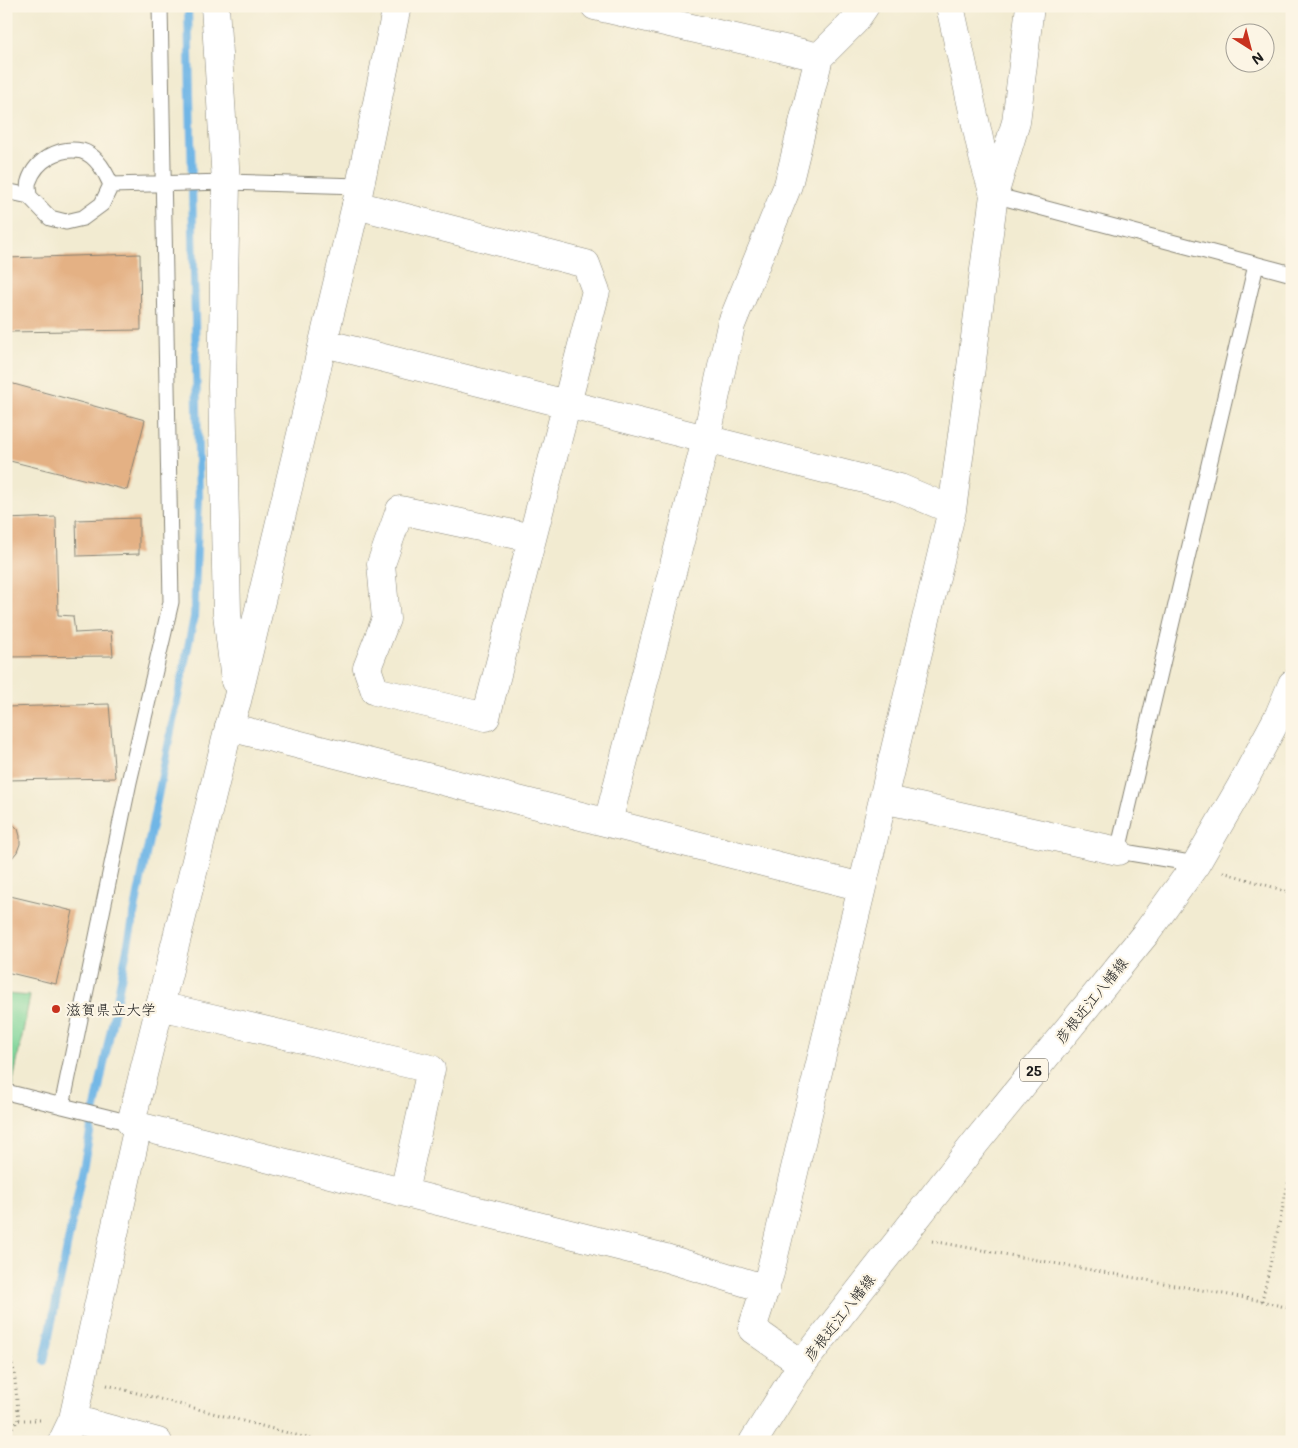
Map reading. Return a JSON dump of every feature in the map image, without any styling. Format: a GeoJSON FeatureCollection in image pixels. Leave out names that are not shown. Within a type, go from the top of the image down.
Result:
{"type":"FeatureCollection","features":[{"type":"Feature","properties":{"kind":"street"},"geometry":{"type":"LineString","coordinates":[[214,6],[227,612],[237,701]]}},
{"type":"Feature","properties":{"kind":"street"},"geometry":{"type":"LineString","coordinates":[[158,1442],[68,1431],[82,1379],[160,1006],[237,701],[324,342],[358,196],[397,6]]}},
{"type":"Feature","properties":{"kind":"street"},"geometry":{"type":"LineString","coordinates":[[595,6],[819,57]]}},
{"type":"Feature","properties":{"kind":"street"},"geometry":{"type":"LineString","coordinates":[[608,822],[706,440],[731,325],[788,185],[819,57],[854,22],[865,6]]}},
{"type":"Feature","properties":{"kind":"street"},"geometry":{"type":"LineString","coordinates":[[950,6],[983,157],[994,195]]}},
{"type":"Feature","properties":{"kind":"street"},"geometry":{"type":"LineString","coordinates":[[802,1364],[752,1329],[766,1289],[952,510],[994,195],[1016,122],[1030,6]]}},
{"type":"Feature","properties":{"kind":"street"},"geometry":{"type":"LineString","coordinates":[[358,196],[586,264],[596,291],[486,718],[375,691],[367,668],[386,619],[381,564],[400,510],[532,538]]}},
{"type":"Feature","properties":{"kind":"street"},"geometry":{"type":"LineString","coordinates":[[324,342],[900,488],[952,510]]}},
{"type":"Feature","properties":{"kind":"street","name":"彦根近江八幡線"},"geometry":{"type":"LineString","coordinates":[[754,1442],[802,1364],[976,1142],[1147,932],[1196,864],[1279,715],[1292,684]]}},
{"type":"Feature","properties":{"kind":"street"},"geometry":{"type":"LineString","coordinates":[[229,727],[862,887]]}},
{"type":"Feature","properties":{"kind":"street"},"geometry":{"type":"LineString","coordinates":[[883,799],[1118,852]]}},
{"type":"Feature","properties":{"kind":"street"},"geometry":{"type":"LineString","coordinates":[[160,1006],[430,1069],[404,1192]]}},
{"type":"Feature","properties":{"kind":"street"},"geometry":{"type":"LineString","coordinates":[[135,1124],[666,1258],[766,1289]]}},
{"type":"Feature","properties":{"kind":"lane"},"geometry":{"type":"LineString","coordinates":[[62,1106],[129,782],[171,602],[160,6]]}},
{"type":"Feature","properties":{"kind":"lane"},"geometry":{"type":"LineString","coordinates":[[29,196],[28,182],[34,170],[46,158],[63,150],[83,151],[98,162],[111,186]]}},
{"type":"Feature","properties":{"kind":"lane"},"geometry":{"type":"LineString","coordinates":[[111,186],[219,183],[358,196]]}},
{"type":"Feature","properties":{"kind":"lane"},"geometry":{"type":"LineString","coordinates":[[6,191],[29,196],[50,218],[66,222],[83,218],[102,204],[111,186]]}},
{"type":"Feature","properties":{"kind":"lane"},"geometry":{"type":"LineString","coordinates":[[994,195],[1292,274]]}},
{"type":"Feature","properties":{"kind":"lane"},"geometry":{"type":"LineString","coordinates":[[1196,864],[1118,852],[1256,265]]}},
{"type":"Feature","properties":{"kind":"lane"},"geometry":{"type":"LineString","coordinates":[[6,1092],[135,1124]]}},
{"type":"Feature","properties":{"kind":"path"},"geometry":{"type":"LineString","coordinates":[[1196,864],[1292,893]]}},
{"type":"Feature","properties":{"kind":"path"},"geometry":{"type":"LineString","coordinates":[[1262,1301],[1292,1166]]}},
{"type":"Feature","properties":{"kind":"path"},"geometry":{"type":"LineString","coordinates":[[902,1235],[1262,1301],[1292,1309]]}},
{"type":"Feature","properties":{"kind":"path"},"geometry":{"type":"LineString","coordinates":[[6,1340],[14,1371],[19,1420],[6,1434]]}},
{"type":"Feature","properties":{"kind":"path"},"geometry":{"type":"LineString","coordinates":[[82,1379],[322,1442]]}},
{"type":"Feature","properties":{"kind":"green space"},"geometry":{"type":"Polygon","coordinates":[[[6,994],[30,996],[6,1117],[6,994]]]}},
{"type":"Feature","properties":{"kind":"building"},"geometry":{"type":"Polygon","coordinates":[[[140,254],[141,330],[6,332],[6,258],[140,254]]]}},
{"type":"Feature","properties":{"kind":"building"},"geometry":{"type":"Polygon","coordinates":[[[10,383],[145,420],[127,490],[6,460],[6,388],[10,389],[10,383]]]}},
{"type":"Feature","properties":{"kind":"building"},"geometry":{"type":"Polygon","coordinates":[[[56,517],[58,615],[73,616],[75,633],[111,631],[113,656],[6,657],[6,519],[56,517]]]}},
{"type":"Feature","properties":{"kind":"building"},"geometry":{"type":"Polygon","coordinates":[[[139,518],[139,554],[77,556],[76,520],[139,518]]]}},
{"type":"Feature","properties":{"kind":"building"},"geometry":{"type":"Polygon","coordinates":[[[109,704],[115,778],[6,780],[6,707],[109,704]]]}},
{"type":"Feature","properties":{"kind":"building"},"geometry":{"type":"Polygon","coordinates":[[[6,818],[18,829],[20,844],[17,852],[6,862],[6,818]]]}},
{"type":"Feature","properties":{"kind":"building"},"geometry":{"type":"Polygon","coordinates":[[[6,895],[73,911],[56,984],[6,972],[6,895]]]}},
{"type":"Feature","properties":{"kind":"waterway"},"geometry":{"type":"LineString","coordinates":[[44,1361],[194,617],[199,497],[188,6]]}},
{"type":"Feature","properties":{"kind":"place","name":"滋賀県立大学"},"geometry":{"type":"Point","coordinates":[56,1009]}}]}
